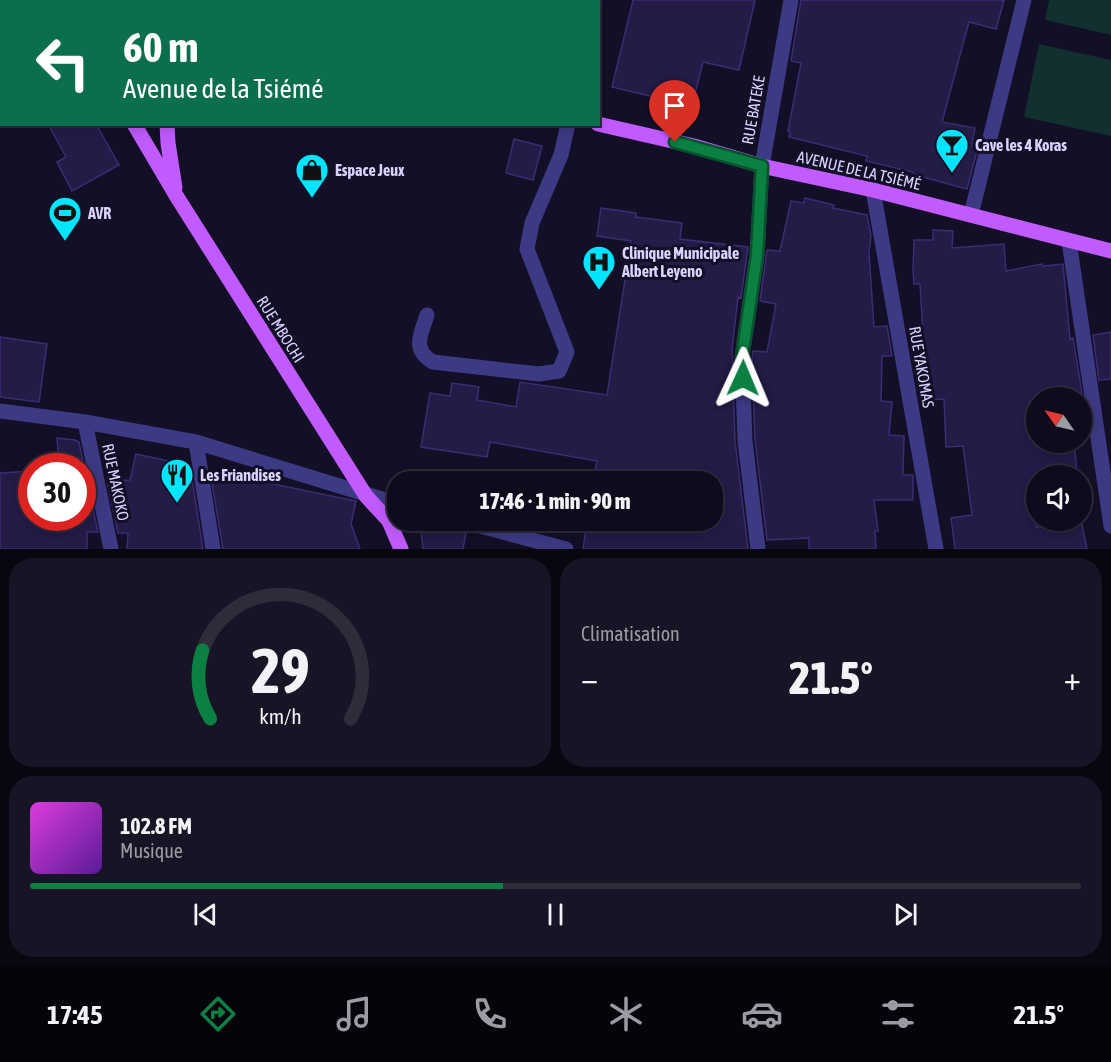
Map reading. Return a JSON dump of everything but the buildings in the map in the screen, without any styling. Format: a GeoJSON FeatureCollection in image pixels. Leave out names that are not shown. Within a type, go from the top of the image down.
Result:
{"type":"FeatureCollection","features":[{"type":"Feature","properties":{"kind":"main road","name":"AVENUE DE LA TSIÉMÉ"},"geometry":{"type":"LineString","coordinates":[[600,124],[694,146],[762,166],[873,190],[1111,251]]}},
{"type":"Feature","properties":{"kind":"main road","name":"RUE MBOCHI"},"geometry":{"type":"LineString","coordinates":[[135,126],[177,197],[366,496],[389,521],[401,549]]}},
{"type":"Feature","properties":{"kind":"main road"},"geometry":{"type":"LineString","coordinates":[[167,126],[177,197]]}},
{"type":"Feature","properties":{"kind":"street","name":"RUE BATEKE"},"geometry":{"type":"LineString","coordinates":[[758,549],[745,441],[742,357],[757,255],[762,166],[791,0]]}},
{"type":"Feature","properties":{"kind":"street"},"geometry":{"type":"LineString","coordinates":[[971,215],[1024,0]]}},
{"type":"Feature","properties":{"kind":"street"},"geometry":{"type":"LineString","coordinates":[[427,315],[418,345],[423,356],[433,362],[539,374],[559,371],[567,352],[527,249],[532,223],[561,155],[568,126]]}},
{"type":"Feature","properties":{"kind":"street","name":"RUE YAKOMAS"},"geometry":{"type":"LineString","coordinates":[[873,190],[936,549]]}},
{"type":"Feature","properties":{"kind":"street"},"geometry":{"type":"LineString","coordinates":[[1069,241],[1111,526]]}},
{"type":"Feature","properties":{"kind":"street"},"geometry":{"type":"LineString","coordinates":[[0,411],[86,422],[196,442],[387,501]]}},
{"type":"Feature","properties":{"kind":"street","name":"RUE MAKOKO"},"geometry":{"type":"LineString","coordinates":[[86,422],[111,549]]}},
{"type":"Feature","properties":{"kind":"street"},"geometry":{"type":"LineString","coordinates":[[196,442],[213,549]]}},
{"type":"Feature","properties":{"kind":"street"},"geometry":{"type":"LineString","coordinates":[[499,531],[566,549]]}},
{"type":"Feature","properties":{"kind":"green space"},"geometry":{"type":"Polygon","coordinates":[[[1049,0],[1111,0],[1111,35],[1045,20],[1049,0]]]}},
{"type":"Feature","properties":{"kind":"green space"},"geometry":{"type":"Polygon","coordinates":[[[1039,44],[1111,60],[1111,136],[1024,117],[1039,44]]]}},
{"type":"Feature","properties":{"kind":"place","name":"Cave les 4 Koras"},"geometry":{"type":"Point","coordinates":[952,174]}},
{"type":"Feature","properties":{"kind":"place","name":"Espace Jeux"},"geometry":{"type":"Point","coordinates":[312,199]}},
{"type":"Feature","properties":{"kind":"place","name":"AVR"},"geometry":{"type":"Point","coordinates":[65,242]}},
{"type":"Feature","properties":{"kind":"place","name":"Clinique Municipale Albert Leyeno"},"geometry":{"type":"Point","coordinates":[599,291]}},
{"type":"Feature","properties":{"kind":"place","name":"Les Friandises"},"geometry":{"type":"Point","coordinates":[177,504]}},
{"type":"Feature","properties":{"kind":"route"},"geometry":{"type":"LineString","coordinates":[[675,142],[762,166],[757,255],[742,357],[743,378]]}}]}
